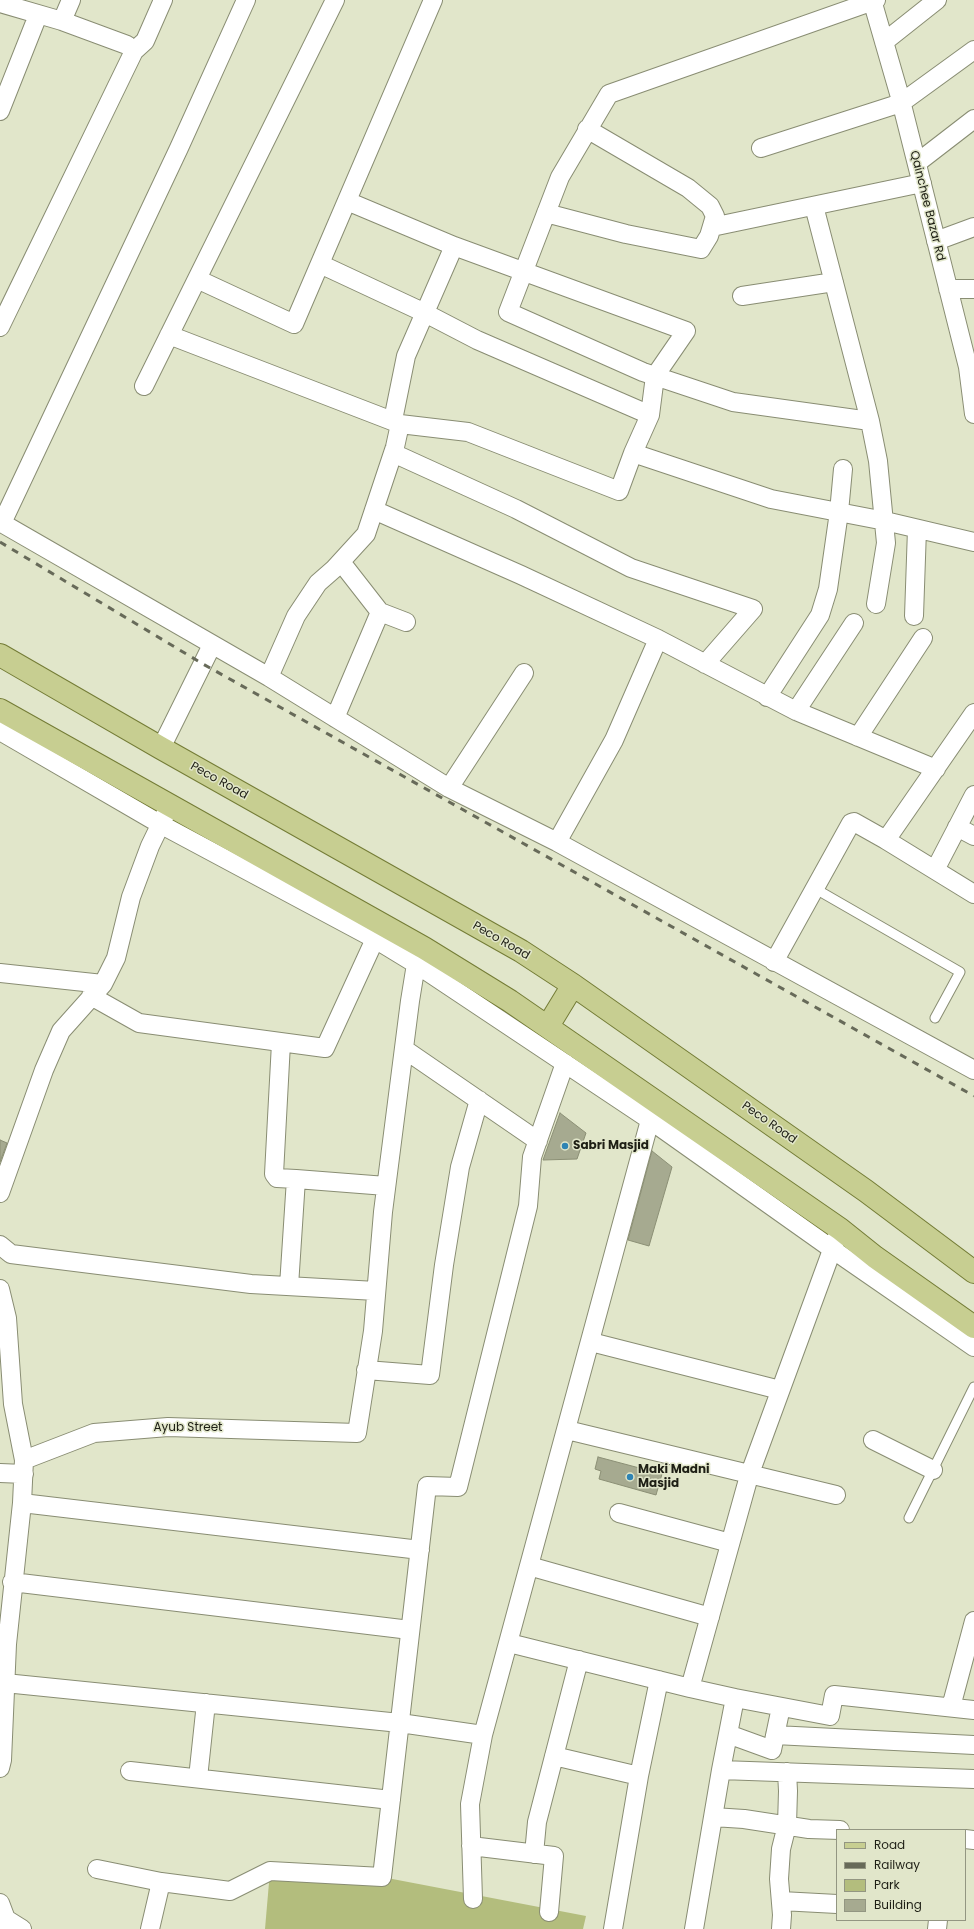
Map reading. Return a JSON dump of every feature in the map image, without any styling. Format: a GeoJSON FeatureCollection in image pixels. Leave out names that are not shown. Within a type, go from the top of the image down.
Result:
{"type":"FeatureCollection","features":[{"type":"Feature","properties":{"kind":"main road","name":"Peco Road"},"geometry":{"type":"LineString","coordinates":[[0,655],[161,748],[521,951],[573,985],[866,1192],[974,1272]]}},
{"type":"Feature","properties":{"kind":"main road"},"geometry":{"type":"LineString","coordinates":[[0,710],[165,815],[420,956],[510,1001],[548,1026],[654,1111],[840,1229],[875,1257],[974,1327]]}},
{"type":"Feature","properties":{"kind":"main road"},"geometry":{"type":"LineString","coordinates":[[548,1026],[573,985]]}},
{"type":"Feature","properties":{"kind":"street"},"geometry":{"type":"LineString","coordinates":[[62,21],[70,0]]}},
{"type":"Feature","properties":{"kind":"street"},"geometry":{"type":"LineString","coordinates":[[0,327],[134,51],[145,41],[163,0]]}},
{"type":"Feature","properties":{"kind":"street"},"geometry":{"type":"LineString","coordinates":[[246,0],[176,155],[1,522],[269,677],[450,788],[558,842],[774,962],[974,1070]]}},
{"type":"Feature","properties":{"kind":"street"},"geometry":{"type":"LineString","coordinates":[[144,386],[335,0]]}},
{"type":"Feature","properties":{"kind":"street"},"geometry":{"type":"LineString","coordinates":[[197,279],[294,324],[433,0]]}},
{"type":"Feature","properties":{"kind":"street"},"geometry":{"type":"LineString","coordinates":[[884,42],[937,0]]}},
{"type":"Feature","properties":{"kind":"street"},"geometry":{"type":"LineString","coordinates":[[870,421],[733,402],[655,376],[508,312],[560,177],[609,94],[874,1]]}},
{"type":"Feature","properties":{"kind":"street","name":"Qainchee Bazar Rd"},"geometry":{"type":"LineString","coordinates":[[874,1],[917,163],[968,368],[974,414]]}},
{"type":"Feature","properties":{"kind":"street"},"geometry":{"type":"LineString","coordinates":[[0,3],[62,21],[127,45]]}},
{"type":"Feature","properties":{"kind":"street"},"geometry":{"type":"LineString","coordinates":[[0,111],[5,84],[38,15]]}},
{"type":"Feature","properties":{"kind":"street"},"geometry":{"type":"LineString","coordinates":[[761,148],[901,103],[974,50]]}},
{"type":"Feature","properties":{"kind":"street"},"geometry":{"type":"LineString","coordinates":[[917,163],[974,119]]}},
{"type":"Feature","properties":{"kind":"street"},"geometry":{"type":"LineString","coordinates":[[546,213],[626,234],[701,249],[709,236],[715,216],[710,206],[688,188],[588,129]]}},
{"type":"Feature","properties":{"kind":"street"},"geometry":{"type":"LineString","coordinates":[[712,227],[922,183]]}},
{"type":"Feature","properties":{"kind":"street"},"geometry":{"type":"LineString","coordinates":[[169,335],[397,422],[468,432],[619,491],[633,453],[650,415],[655,376],[686,331],[524,270],[454,246],[347,201]]}},
{"type":"Feature","properties":{"kind":"street"},"geometry":{"type":"LineString","coordinates":[[814,206],[870,421],[878,461],[886,543],[876,604]]}},
{"type":"Feature","properties":{"kind":"street"},"geometry":{"type":"LineString","coordinates":[[936,241],[974,226]]}},
{"type":"Feature","properties":{"kind":"street"},"geometry":{"type":"LineString","coordinates":[[269,677],[296,616],[318,583],[366,534],[393,453],[406,356],[454,246]]}},
{"type":"Feature","properties":{"kind":"street"},"geometry":{"type":"LineString","coordinates":[[320,264],[425,313],[477,340],[650,415]]}},
{"type":"Feature","properties":{"kind":"street"},"geometry":{"type":"LineString","coordinates":[[742,296],[834,282]]}},
{"type":"Feature","properties":{"kind":"street"},"geometry":{"type":"LineString","coordinates":[[948,289],[974,289]]}},
{"type":"Feature","properties":{"kind":"street"},"geometry":{"type":"LineString","coordinates":[[393,453],[516,509],[631,568],[753,609],[705,664]]}},
{"type":"Feature","properties":{"kind":"street"},"geometry":{"type":"LineString","coordinates":[[633,453],[772,499],[885,521],[974,542]]}},
{"type":"Feature","properties":{"kind":"street"},"geometry":{"type":"LineString","coordinates":[[767,697],[820,615],[828,589],[839,512],[842,469]]}},
{"type":"Feature","properties":{"kind":"street"},"geometry":{"type":"LineString","coordinates":[[374,510],[521,574],[658,639],[796,711],[936,768]]}},
{"type":"Feature","properties":{"kind":"street"},"geometry":{"type":"LineString","coordinates":[[914,616],[917,529]]}},
{"type":"Feature","properties":{"kind":"street"},"geometry":{"type":"LineString","coordinates":[[340,562],[380,612],[406,622]]}},
{"type":"Feature","properties":{"kind":"street"},"geometry":{"type":"LineString","coordinates":[[335,718],[380,612]]}},
{"type":"Feature","properties":{"kind":"street"},"geometry":{"type":"LineString","coordinates":[[796,711],[854,623]]}},
{"type":"Feature","properties":{"kind":"street"},"geometry":{"type":"LineString","coordinates":[[858,737],[923,638]]}},
{"type":"Feature","properties":{"kind":"street"},"geometry":{"type":"LineString","coordinates":[[558,842],[614,740],[658,639]]}},
{"type":"Feature","properties":{"kind":"street"},"geometry":{"type":"LineString","coordinates":[[161,748],[212,645]]}},
{"type":"Feature","properties":{"kind":"street"},"geometry":{"type":"LineString","coordinates":[[450,788],[524,673]]}},
{"type":"Feature","properties":{"kind":"street"},"geometry":{"type":"LineString","coordinates":[[886,840],[974,714]]}},
{"type":"Feature","properties":{"kind":"street"},"geometry":{"type":"LineString","coordinates":[[0,731],[165,815],[376,939],[420,956],[565,1063],[654,1111],[832,1249],[974,1347]]}},
{"type":"Feature","properties":{"kind":"street"},"geometry":{"type":"LineString","coordinates":[[935,870],[974,795]]}},
{"type":"Feature","properties":{"kind":"street"},"geometry":{"type":"LineString","coordinates":[[0,1193],[39,1084],[61,1031],[97,990],[116,958],[131,897],[150,846],[165,815]]}},
{"type":"Feature","properties":{"kind":"street"},"geometry":{"type":"LineString","coordinates":[[774,962],[851,823],[854,822],[886,840],[974,894]]}},
{"type":"Feature","properties":{"kind":"street"},"geometry":{"type":"LineString","coordinates":[[957,827],[974,836]]}},
{"type":"Feature","properties":{"kind":"street"},"geometry":{"type":"LineString","coordinates":[[0,973],[97,990],[139,1023],[325,1048],[376,939]]}},
{"type":"Feature","properties":{"kind":"street"},"geometry":{"type":"LineString","coordinates":[[420,956],[404,1049],[386,1186],[373,1331],[366,1370],[430,1375],[444,1265],[460,1167],[479,1100]]}},
{"type":"Feature","properties":{"kind":"street"},"geometry":{"type":"LineString","coordinates":[[281,1043],[275,1177],[386,1186]]}},
{"type":"Feature","properties":{"kind":"street"},"geometry":{"type":"LineString","coordinates":[[404,1049],[538,1141]]}},
{"type":"Feature","properties":{"kind":"street"},"geometry":{"type":"LineString","coordinates":[[97,1869],[161,1882],[230,1891],[270,1871],[382,1878],[427,1486],[458,1487],[528,1206],[532,1157],[565,1063]]}},
{"type":"Feature","properties":{"kind":"street"},"geometry":{"type":"LineString","coordinates":[[473,1900],[470,1804],[483,1735],[654,1111]]}},
{"type":"Feature","properties":{"kind":"street"},"geometry":{"type":"LineString","coordinates":[[289,1286],[296,1179]]}},
{"type":"Feature","properties":{"kind":"street"},"geometry":{"type":"LineString","coordinates":[[690,1688],[749,1476],[840,1229]]}},
{"type":"Feature","properties":{"kind":"street"},"geometry":{"type":"LineString","coordinates":[[0,1245],[11,1254],[251,1284],[376,1291]]}},
{"type":"Feature","properties":{"kind":"street"},"geometry":{"type":"LineString","coordinates":[[0,1289],[7,1318],[13,1404],[24,1467],[22,1504],[12,1582],[0,1768]]}},
{"type":"Feature","properties":{"kind":"street"},"geometry":{"type":"LineString","coordinates":[[591,1342],[780,1390]]}},
{"type":"Feature","properties":{"kind":"street","name":"Ayub Street"},"geometry":{"type":"LineString","coordinates":[[24,1467],[94,1432],[168,1427],[357,1433],[366,1370]]}},
{"type":"Feature","properties":{"kind":"street"},"geometry":{"type":"LineString","coordinates":[[567,1430],[749,1476],[836,1495]]}},
{"type":"Feature","properties":{"kind":"street"},"geometry":{"type":"LineString","coordinates":[[873,1440],[933,1470]]}},
{"type":"Feature","properties":{"kind":"street"},"geometry":{"type":"LineString","coordinates":[[0,1473],[24,1467]]}},
{"type":"Feature","properties":{"kind":"street"},"geometry":{"type":"LineString","coordinates":[[22,1504],[420,1550]]}},
{"type":"Feature","properties":{"kind":"street"},"geometry":{"type":"LineString","coordinates":[[619,1513],[730,1543]]}},
{"type":"Feature","properties":{"kind":"street"},"geometry":{"type":"LineString","coordinates":[[530,1566],[710,1617]]}},
{"type":"Feature","properties":{"kind":"street"},"geometry":{"type":"LineString","coordinates":[[12,1582],[410,1630]]}},
{"type":"Feature","properties":{"kind":"street"},"geometry":{"type":"LineString","coordinates":[[951,1707],[974,1621]]}},
{"type":"Feature","properties":{"kind":"street"},"geometry":{"type":"LineString","coordinates":[[509,1642],[690,1688],[830,1716],[834,1694],[974,1710]]}},
{"type":"Feature","properties":{"kind":"street"},"geometry":{"type":"LineString","coordinates":[[534,1854],[537,1822],[580,1660]]}},
{"type":"Feature","properties":{"kind":"street"},"geometry":{"type":"LineString","coordinates":[[613,1929],[639,1776],[658,1680]]}},
{"type":"Feature","properties":{"kind":"street"},"geometry":{"type":"LineString","coordinates":[[5,1683],[400,1723],[483,1735]]}},
{"type":"Feature","properties":{"kind":"street"},"geometry":{"type":"LineString","coordinates":[[694,1929],[721,1770],[736,1698]]}},
{"type":"Feature","properties":{"kind":"street"},"geometry":{"type":"LineString","coordinates":[[198,1778],[206,1703]]}},
{"type":"Feature","properties":{"kind":"street"},"geometry":{"type":"LineString","coordinates":[[728,1734],[772,1750],[781,1707]]}},
{"type":"Feature","properties":{"kind":"street"},"geometry":{"type":"LineString","coordinates":[[775,1735],[974,1745]]}},
{"type":"Feature","properties":{"kind":"street"},"geometry":{"type":"LineString","coordinates":[[554,1756],[639,1776]]}},
{"type":"Feature","properties":{"kind":"street"},"geometry":{"type":"LineString","coordinates":[[721,1770],[974,1780]]}},
{"type":"Feature","properties":{"kind":"street"},"geometry":{"type":"LineString","coordinates":[[130,1771],[391,1800]]}},
{"type":"Feature","properties":{"kind":"street"},"geometry":{"type":"LineString","coordinates":[[781,1929],[779,1879],[781,1849],[787,1825],[788,1791],[786,1772]]}},
{"type":"Feature","properties":{"kind":"street"},"geometry":{"type":"LineString","coordinates":[[713,1817],[836,1830]]}},
{"type":"Feature","properties":{"kind":"street"},"geometry":{"type":"LineString","coordinates":[[471,1846],[554,1856],[549,1912]]}},
{"type":"Feature","properties":{"kind":"street"},"geometry":{"type":"LineString","coordinates":[[150,1929],[161,1882]]}},
{"type":"Feature","properties":{"kind":"street"},"geometry":{"type":"LineString","coordinates":[[781,1901],[836,1904]]}},
{"type":"Feature","properties":{"kind":"street"},"geometry":{"type":"LineString","coordinates":[[4,1917],[22,1929]]}},
{"type":"Feature","properties":{"kind":"lane"},"geometry":{"type":"LineString","coordinates":[[814,888],[960,972],[935,1018]]}},
{"type":"Feature","properties":{"kind":"lane"},"geometry":{"type":"LineString","coordinates":[[909,1518],[974,1387]]}},
{"type":"Feature","properties":{"kind":"green space"},"geometry":{"type":"Polygon","coordinates":[[[270,1871],[382,1877],[586,1916],[583,1929],[265,1929],[270,1871]]]}},
{"type":"Feature","properties":{"kind":"building","name":"Sabri Masjid"},"geometry":{"type":"Polygon","coordinates":[[[560,1113],[586,1133],[577,1159],[543,1160],[560,1113]]]}},
{"type":"Feature","properties":{"kind":"building"},"geometry":{"type":"Polygon","coordinates":[[[0,1140],[7,1143],[0,1162],[0,1140]]]}},
{"type":"Feature","properties":{"kind":"building"},"geometry":{"type":"Polygon","coordinates":[[[652,1151],[672,1167],[649,1246],[628,1240],[652,1151]]]}},
{"type":"Feature","properties":{"kind":"building","name":"Maki Madni Masjid"},"geometry":{"type":"Polygon","coordinates":[[[598,1457],[662,1474],[656,1495],[599,1479],[601,1471],[595,1469],[598,1457]]]}},
{"type":"Feature","properties":{"kind":"railway"},"geometry":{"type":"LineString","coordinates":[[0,542],[203,664],[974,1096]]}},
{"type":"Feature","properties":{"kind":"place","name":"Sabri Masjid"},"geometry":{"type":"Point","coordinates":[565,1146]}},
{"type":"Feature","properties":{"kind":"place","name":"Maki Madni Masjid"},"geometry":{"type":"Point","coordinates":[630,1477]}}]}
